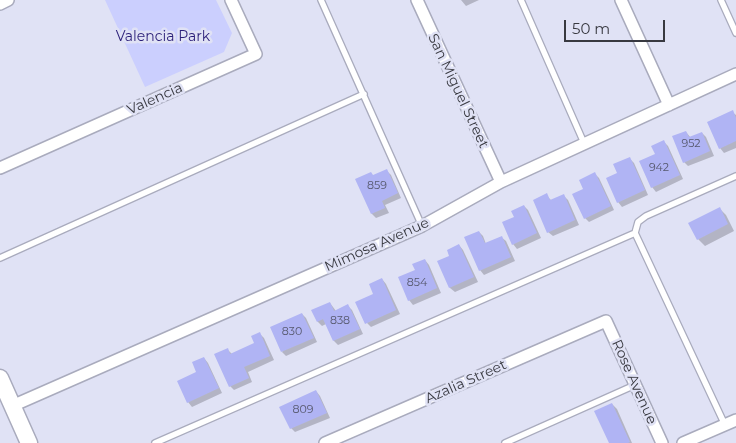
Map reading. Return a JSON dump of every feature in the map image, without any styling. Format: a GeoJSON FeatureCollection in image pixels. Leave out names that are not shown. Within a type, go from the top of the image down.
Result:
{"type":"FeatureCollection","features":[{"type":"Feature","properties":{"kind":"main road"},"geometry":{"type":"LineString","coordinates":[[0,378],[29,443]]}},
{"type":"Feature","properties":{"kind":"street"},"geometry":{"type":"LineString","coordinates":[[0,4],[8,0]]}},
{"type":"Feature","properties":{"kind":"street","name":"Valencia"},"geometry":{"type":"LineString","coordinates":[[0,168],[256,54],[232,0]]}},
{"type":"Feature","properties":{"kind":"street","name":"San Miguel Street"},"geometry":{"type":"LineString","coordinates":[[416,0],[501,182]]}},
{"type":"Feature","properties":{"kind":"street"},"geometry":{"type":"LineString","coordinates":[[621,0],[669,104]]}},
{"type":"Feature","properties":{"kind":"street","name":"Mimosa Avenue"},"geometry":{"type":"LineString","coordinates":[[12,406],[422,226],[501,182],[736,74]]}},
{"type":"Feature","properties":{"kind":"street","name":"Rose Avenue"},"geometry":{"type":"LineString","coordinates":[[606,320],[662,443]]}},
{"type":"Feature","properties":{"kind":"street","name":"Azalia Street"},"geometry":{"type":"LineString","coordinates":[[325,443],[606,320]]}},
{"type":"Feature","properties":{"kind":"street"},"geometry":{"type":"LineString","coordinates":[[683,443],[731,423]]}},
{"type":"Feature","properties":{"kind":"lane"},"geometry":{"type":"LineString","coordinates":[[321,0],[422,226]]}},
{"type":"Feature","properties":{"kind":"lane"},"geometry":{"type":"LineString","coordinates":[[521,0],[584,144]]}},
{"type":"Feature","properties":{"kind":"lane"},"geometry":{"type":"LineString","coordinates":[[721,0],[736,33]]}},
{"type":"Feature","properties":{"kind":"lane"},"geometry":{"type":"LineString","coordinates":[[0,258],[364,94]]}},
{"type":"Feature","properties":{"kind":"lane"},"geometry":{"type":"LineString","coordinates":[[731,423],[635,233],[638,222],[646,216],[736,176]]}},
{"type":"Feature","properties":{"kind":"lane"},"geometry":{"type":"LineString","coordinates":[[155,443],[635,233]]}},
{"type":"Feature","properties":{"kind":"lane"},"geometry":{"type":"LineString","coordinates":[[505,443],[635,385]]}},
{"type":"Feature","properties":{"kind":"green space","name":"Valencia Park"},"geometry":{"type":"Polygon","coordinates":[[[105,0],[216,0],[232,33],[224,52],[145,87],[105,0]]]}},
{"type":"Feature","properties":{"kind":"building"},"geometry":{"type":"Polygon","coordinates":[[[733,110],[736,118],[736,141],[719,149],[707,122],[733,110]]]}},
{"type":"Feature","properties":{"kind":"building"},"geometry":{"type":"Polygon","coordinates":[[[686,131],[689,137],[702,132],[710,151],[683,163],[672,136],[686,131]]]}},
{"type":"Feature","properties":{"kind":"building"},"geometry":{"type":"Polygon","coordinates":[[[664,140],[680,175],[651,188],[639,161],[655,154],[651,146],[664,140]]]}},
{"type":"Feature","properties":{"kind":"building"},"geometry":{"type":"Polygon","coordinates":[[[630,157],[645,190],[617,203],[606,178],[617,173],[613,164],[630,157]]]}},
{"type":"Feature","properties":{"kind":"building"},"geometry":{"type":"Polygon","coordinates":[[[387,169],[398,193],[382,201],[385,208],[371,214],[355,179],[371,172],[373,175],[387,169]]]}},
{"type":"Feature","properties":{"kind":"building"},"geometry":{"type":"Polygon","coordinates":[[[595,172],[611,206],[584,219],[572,194],[583,189],[579,180],[595,172]]]}},
{"type":"Feature","properties":{"kind":"building"},"geometry":{"type":"Polygon","coordinates":[[[547,193],[550,200],[564,194],[575,220],[547,233],[533,200],[547,193]]]}},
{"type":"Feature","properties":{"kind":"building"},"geometry":{"type":"Polygon","coordinates":[[[524,205],[537,233],[512,245],[502,222],[514,217],[511,211],[524,205]]]}},
{"type":"Feature","properties":{"kind":"building"},"geometry":{"type":"Polygon","coordinates":[[[720,207],[728,224],[697,240],[688,223],[720,207]]]}},
{"type":"Feature","properties":{"kind":"building"},"geometry":{"type":"Polygon","coordinates":[[[479,231],[485,243],[502,236],[511,257],[479,271],[464,237],[479,231]]]}},
{"type":"Feature","properties":{"kind":"building"},"geometry":{"type":"Polygon","coordinates":[[[459,244],[474,277],[449,288],[437,261],[449,256],[447,250],[459,244]]]}},
{"type":"Feature","properties":{"kind":"building"},"geometry":{"type":"Polygon","coordinates":[[[425,259],[437,288],[408,301],[398,277],[415,270],[412,264],[425,259]]]}},
{"type":"Feature","properties":{"kind":"building"},"geometry":{"type":"Polygon","coordinates":[[[382,278],[396,310],[365,324],[355,302],[373,294],[369,284],[382,278]]]}},
{"type":"Feature","properties":{"kind":"building"},"geometry":{"type":"Polygon","coordinates":[[[330,302],[334,311],[348,304],[360,329],[333,341],[323,319],[317,322],[311,310],[330,302]]]}},
{"type":"Feature","properties":{"kind":"building"},"geometry":{"type":"Polygon","coordinates":[[[302,313],[314,338],[281,352],[270,327],[302,313]]]}},
{"type":"Feature","properties":{"kind":"building"},"geometry":{"type":"Polygon","coordinates":[[[260,332],[270,356],[244,367],[249,378],[229,387],[214,354],[228,348],[230,354],[254,343],[251,336],[260,332]]]}},
{"type":"Feature","properties":{"kind":"building"},"geometry":{"type":"Polygon","coordinates":[[[204,357],[219,388],[187,403],[177,381],[196,372],[192,362],[204,357]]]}},
{"type":"Feature","properties":{"kind":"building"},"geometry":{"type":"Polygon","coordinates":[[[316,390],[327,413],[290,429],[279,407],[316,390]]]}},
{"type":"Feature","properties":{"kind":"building"},"geometry":{"type":"Polygon","coordinates":[[[612,403],[630,442],[628,443],[609,443],[594,411],[612,403]]]}}]}
